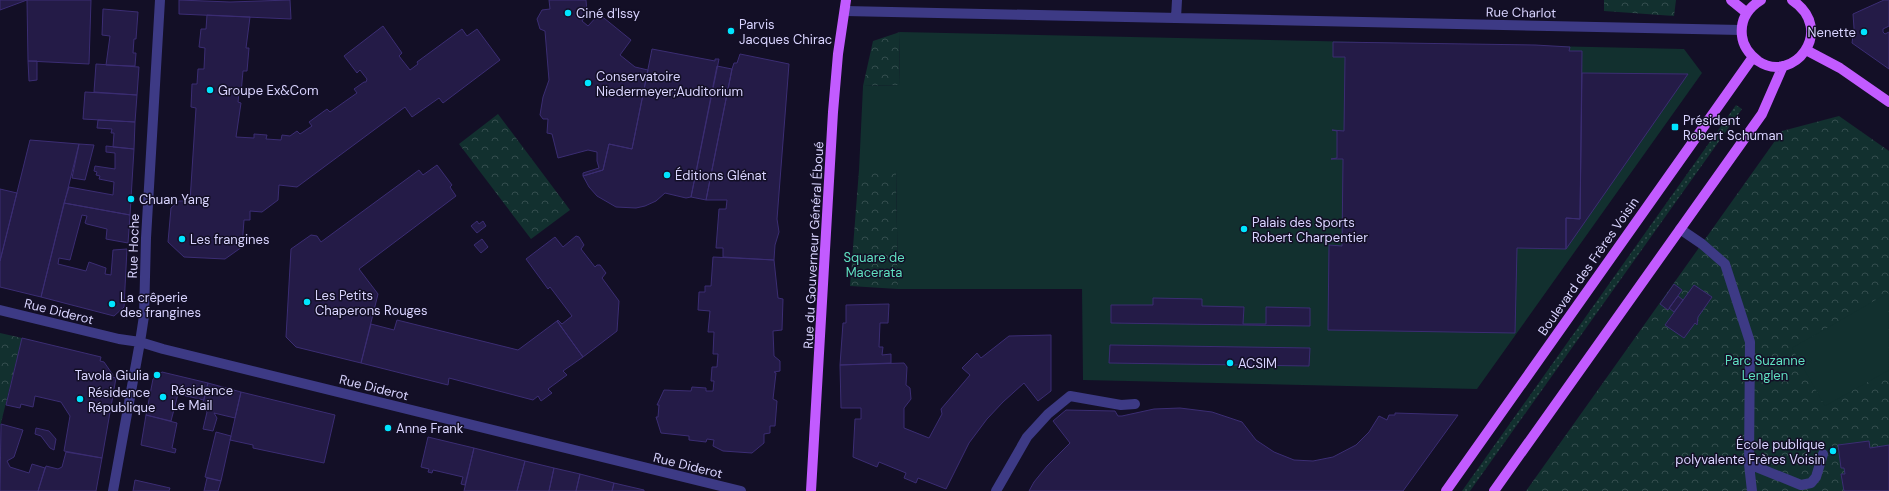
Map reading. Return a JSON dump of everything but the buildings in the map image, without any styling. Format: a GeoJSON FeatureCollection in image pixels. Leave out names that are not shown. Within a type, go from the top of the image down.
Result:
{"type":"FeatureCollection","features":[{"type":"Feature","properties":{"kind":"main road","name":"Rue du Gouverneur Général Éboué"},"geometry":{"type":"LineString","coordinates":[[811,491],[838,54],[846,0]]}},
{"type":"Feature","properties":{"kind":"main road"},"geometry":{"type":"LineString","coordinates":[[1731,0],[1747,13]]}},
{"type":"Feature","properties":{"kind":"main road"},"geometry":{"type":"LineString","coordinates":[[1761,0],[1747,13],[1741,30],[1746,50],[1762,64],[1772,66],[1783,66],[1796,60],[1806,50],[1810,41],[1811,22],[1799,2]]}},
{"type":"Feature","properties":{"kind":"main road"},"geometry":{"type":"LineString","coordinates":[[1806,50],[1840,68],[1889,102]]}},
{"type":"Feature","properties":{"kind":"main road","name":"Boulevard des Frères Voisin"},"geometry":{"type":"LineString","coordinates":[[1446,491],[1753,57]]}},
{"type":"Feature","properties":{"kind":"main road"},"geometry":{"type":"LineString","coordinates":[[1494,491],[1762,114],[1783,66]]}},
{"type":"Feature","properties":{"kind":"street","name":"Rue Hoche"},"geometry":{"type":"LineString","coordinates":[[113,491],[140,342],[144,310],[146,230],[160,0]]}},
{"type":"Feature","properties":{"kind":"street"},"geometry":{"type":"LineString","coordinates":[[1176,18],[1177,0]]}},
{"type":"Feature","properties":{"kind":"street","name":"Rue Charlot"},"geometry":{"type":"LineString","coordinates":[[845,11],[1741,30]]}},
{"type":"Feature","properties":{"kind":"street"},"geometry":{"type":"LineString","coordinates":[[1680,229],[1702,244],[1725,264],[1750,342],[1749,464],[1752,491]]}},
{"type":"Feature","properties":{"kind":"street","name":"Rue Diderot"},"geometry":{"type":"LineString","coordinates":[[0,310],[119,339],[140,342],[163,349],[741,491]]}},
{"type":"Feature","properties":{"kind":"street"},"geometry":{"type":"LineString","coordinates":[[996,491],[1028,438],[1048,414],[1070,396],[1121,406],[1135,404]]}},
{"type":"Feature","properties":{"kind":"street"},"geometry":{"type":"LineString","coordinates":[[1749,464],[1801,485],[1811,483],[1816,477],[1823,454]]}},
{"type":"Feature","properties":{"kind":"green space"},"geometry":{"type":"Polygon","coordinates":[[[1604,0],[1676,0],[1674,16],[1604,11],[1604,0]]]}},
{"type":"Feature","properties":{"kind":"green space"},"geometry":{"type":"Polygon","coordinates":[[[900,32],[899,85],[863,86],[873,41],[900,32]]]}},
{"type":"Feature","properties":{"kind":"green space","name":"Palais des Sports Robert Charpentier"},"geometry":{"type":"Polygon","coordinates":[[[900,32],[1684,49],[1702,73],[1477,389],[1083,380],[1082,289],[898,289],[896,170],[859,170],[863,86],[899,85],[900,32]]]}},
{"type":"Feature","properties":{"kind":"green space"},"geometry":{"type":"Polygon","coordinates":[[[1736,105],[1742,109],[1470,491],[1462,491],[1736,105]]]}},
{"type":"Feature","properties":{"kind":"green space"},"geometry":{"type":"Polygon","coordinates":[[[498,114],[570,210],[531,239],[459,144],[498,114]]]}},
{"type":"Feature","properties":{"kind":"green space","name":"Parc Suzanne Lenglen"},"geometry":{"type":"Polygon","coordinates":[[[1839,116],[1889,151],[1889,491],[1526,491],[1782,131],[1839,116]]]}},
{"type":"Feature","properties":{"kind":"green space","name":"Square de Macerata"},"geometry":{"type":"Polygon","coordinates":[[[859,170],[896,170],[898,289],[850,286],[859,170]]]}},
{"type":"Feature","properties":{"kind":"green space"},"geometry":{"type":"Polygon","coordinates":[[[1888,293],[1889,370],[1825,406],[1792,348],[1888,293]]]}},
{"type":"Feature","properties":{"kind":"green space"},"geometry":{"type":"Polygon","coordinates":[[[0,333],[22,338],[0,427],[0,333]]]}},
{"type":"Feature","properties":{"kind":"place","name":"Ciné d'Issy"},"geometry":{"type":"Point","coordinates":[568,13]}},
{"type":"Feature","properties":{"kind":"place","name":"Parvis Jacques Chirac"},"geometry":{"type":"Point","coordinates":[731,31]}},
{"type":"Feature","properties":{"kind":"place","name":"Nenette"},"geometry":{"type":"Point","coordinates":[1864,32]}},
{"type":"Feature","properties":{"kind":"place","name":"Conservatoire Niedermeyer;Auditorium"},"geometry":{"type":"Point","coordinates":[588,83]}},
{"type":"Feature","properties":{"kind":"place","name":"Groupe Ex&Com"},"geometry":{"type":"Point","coordinates":[210,90]}},
{"type":"Feature","properties":{"kind":"place","name":"Président Robert Schuman"},"geometry":{"type":"Point","coordinates":[1675,127]}},
{"type":"Feature","properties":{"kind":"place","name":"Éditions Glénat"},"geometry":{"type":"Point","coordinates":[667,175]}},
{"type":"Feature","properties":{"kind":"place","name":"Chuan Yang"},"geometry":{"type":"Point","coordinates":[131,199]}},
{"type":"Feature","properties":{"kind":"place","name":"Palais des Sports Robert Charpentier"},"geometry":{"type":"Point","coordinates":[1244,229]}},
{"type":"Feature","properties":{"kind":"place","name":"Les frangines"},"geometry":{"type":"Point","coordinates":[182,239]}},
{"type":"Feature","properties":{"kind":"place","name":"Les Petits Chaperons Rouges"},"geometry":{"type":"Point","coordinates":[307,302]}},
{"type":"Feature","properties":{"kind":"place","name":"La crêperie des frangines"},"geometry":{"type":"Point","coordinates":[112,304]}},
{"type":"Feature","properties":{"kind":"place","name":"ACSIM"},"geometry":{"type":"Point","coordinates":[1230,363]}},
{"type":"Feature","properties":{"kind":"place","name":"Tavola Giulia"},"geometry":{"type":"Point","coordinates":[157,375]}},
{"type":"Feature","properties":{"kind":"place","name":"Résidence Le Mail"},"geometry":{"type":"Point","coordinates":[163,397]}},
{"type":"Feature","properties":{"kind":"place","name":"Résidence République"},"geometry":{"type":"Point","coordinates":[80,399]}},
{"type":"Feature","properties":{"kind":"place","name":"Anne Frank"},"geometry":{"type":"Point","coordinates":[388,428]}},
{"type":"Feature","properties":{"kind":"place","name":"École publique polyvalente Frères Voisin"},"geometry":{"type":"Point","coordinates":[1833,451]}}]}
